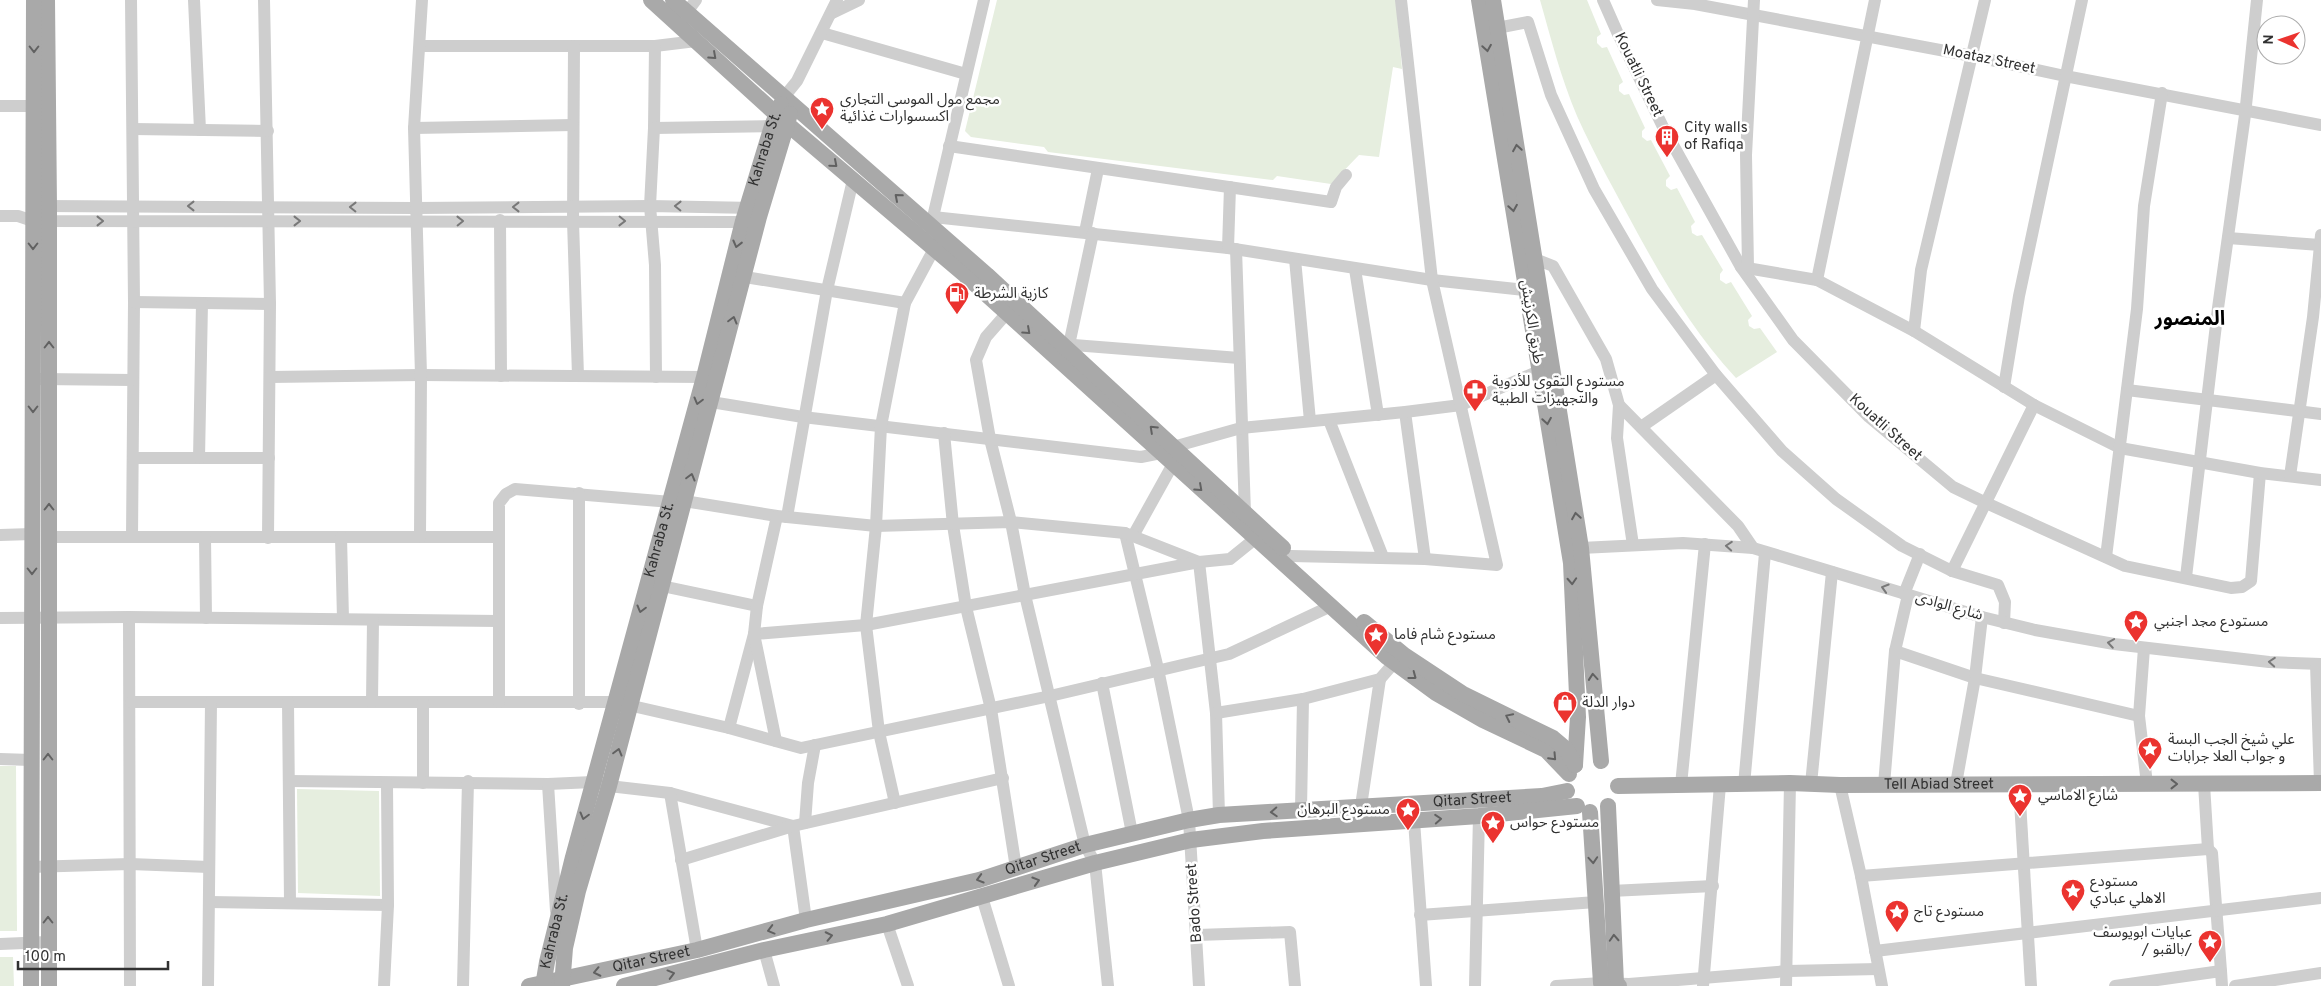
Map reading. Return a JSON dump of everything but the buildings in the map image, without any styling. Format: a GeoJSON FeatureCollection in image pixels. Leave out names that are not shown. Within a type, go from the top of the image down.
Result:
{"type":"FeatureCollection","features":[{"type":"Feature","properties":{"kind":"main road"},"geometry":{"type":"LineString","coordinates":[[34,0],[37,214],[50,379],[48,986]]}},
{"type":"Feature","properties":{"kind":"main road"},"geometry":{"type":"LineString","coordinates":[[31,986],[30,760],[33,379],[37,214],[47,0]]}},
{"type":"Feature","properties":{"kind":"main road"},"geometry":{"type":"LineString","coordinates":[[651,0],[779,121],[853,180],[923,222]]}},
{"type":"Feature","properties":{"kind":"main road"},"geometry":{"type":"LineString","coordinates":[[673,0],[692,6],[789,101],[923,222],[939,244],[1007,313],[1169,455],[1256,538],[1394,662],[1436,693],[1483,720],[1546,750],[1572,769]]}},
{"type":"Feature","properties":{"kind":"main road","name":"طريق الكرنيش"},"geometry":{"type":"LineString","coordinates":[[1479,0],[1581,548],[1601,761]]}},
{"type":"Feature","properties":{"kind":"main road","name":"طريق الكرنيش"},"geometry":{"type":"LineString","coordinates":[[1493,0],[1535,259],[1533,292],[1539,371],[1571,563],[1578,717],[1572,769]]}},
{"type":"Feature","properties":{"kind":"main road","name":"Kahraba St."},"geometry":{"type":"LineString","coordinates":[[539,986],[556,921],[601,784],[711,379],[752,215],[779,121],[789,101]]}},
{"type":"Feature","properties":{"kind":"main road","name":"Kahraba St."},"geometry":{"type":"LineString","coordinates":[[623,705],[662,586],[678,501],[711,402],[711,379],[745,277],[752,215]]}},
{"type":"Feature","properties":{"kind":"main road"},"geometry":{"type":"LineString","coordinates":[[939,244],[1065,344],[1169,455],[1245,513],[1367,625],[1404,654],[1463,694],[1552,738],[1566,749],[1572,769],[1567,791],[1583,809],[1610,984]]}},
{"type":"Feature","properties":{"kind":"main road"},"geometry":{"type":"LineString","coordinates":[[1572,769],[1587,760],[1601,761],[1614,771],[1618,786],[1616,796],[1608,806],[1611,891],[1610,984]]}},
{"type":"Feature","properties":{"kind":"main road","name":"Tell Abiad Street"},"geometry":{"type":"LineString","coordinates":[[1618,786],[1790,783],[1840,785],[2321,783]]}},
{"type":"Feature","properties":{"kind":"main road","name":"Kahraba St."},"geometry":{"type":"LineString","coordinates":[[562,983],[565,948],[601,784]]}},
{"type":"Feature","properties":{"kind":"main road","name":"Qitar Street"},"geometry":{"type":"LineString","coordinates":[[539,986],[562,983],[697,950],[806,920],[882,904],[1016,868],[1085,844],[1189,820],[1219,815],[1514,798],[1567,791]]}},
{"type":"Feature","properties":{"kind":"main road"},"geometry":{"type":"LineString","coordinates":[[1583,809],[1608,806]]}},
{"type":"Feature","properties":{"kind":"main road"},"geometry":{"type":"LineString","coordinates":[[1336,808],[1337,826]]}},
{"type":"Feature","properties":{"kind":"main road","name":"Qitar Street"},"geometry":{"type":"LineString","coordinates":[[624,986],[764,950],[887,924],[1095,863],[1190,840],[1262,831],[1583,809]]}},
{"type":"Feature","properties":{"kind":"street"},"geometry":{"type":"LineString","coordinates":[[131,0],[134,302],[132,537]]}},
{"type":"Feature","properties":{"kind":"street"},"geometry":{"type":"LineString","coordinates":[[194,0],[200,130]]}},
{"type":"Feature","properties":{"kind":"street"},"geometry":{"type":"LineString","coordinates":[[264,0],[270,206],[268,538]]}},
{"type":"Feature","properties":{"kind":"street"},"geometry":{"type":"LineString","coordinates":[[420,537],[421,375],[414,128],[422,0]]}},
{"type":"Feature","properties":{"kind":"street"},"geometry":{"type":"LineString","coordinates":[[789,101],[834,4],[859,0]]}},
{"type":"Feature","properties":{"kind":"street"},"geometry":{"type":"LineString","coordinates":[[984,0],[949,146],[923,222],[1089,233],[1232,248],[1432,280],[1533,292]]}},
{"type":"Feature","properties":{"kind":"street"},"geometry":{"type":"LineString","coordinates":[[1291,556],[1425,559],[1497,566],[1432,280],[1401,0]]}},
{"type":"Feature","properties":{"kind":"street","name":"Kouatli Street"},"geometry":{"type":"LineString","coordinates":[[1603,0],[1668,135],[1745,267],[1794,340],[1869,417],[1953,487],[2125,566],[2186,577],[2231,588],[2242,587],[2251,581],[2260,473]]}},
{"type":"Feature","properties":{"kind":"street","name":"Moataz Street"},"geometry":{"type":"LineString","coordinates":[[1656,0],[1696,2],[1752,16],[1972,56],[2064,76],[2321,125]]}},
{"type":"Feature","properties":{"kind":"street"},"geometry":{"type":"LineString","coordinates":[[1754,0],[1746,155],[1745,267],[1817,280],[1914,331],[2034,405],[2120,448],[2260,473],[2321,480]]}},
{"type":"Feature","properties":{"kind":"street"},"geometry":{"type":"LineString","coordinates":[[1817,280],[1875,0]]}},
{"type":"Feature","properties":{"kind":"street"},"geometry":{"type":"LineString","coordinates":[[1914,331],[1921,270],[1985,0]]}},
{"type":"Feature","properties":{"kind":"street"},"geometry":{"type":"LineString","coordinates":[[2004,386],[2019,296],[2064,76],[2082,0]]}},
{"type":"Feature","properties":{"kind":"street"},"geometry":{"type":"LineString","coordinates":[[2186,577],[2207,399],[2245,111],[2257,0]]}},
{"type":"Feature","properties":{"kind":"street"},"geometry":{"type":"LineString","coordinates":[[1497,28],[1528,22],[1551,95],[1594,189],[1652,290],[1716,375],[1782,451],[1836,499],[1902,546],[1952,571],[1998,585],[2005,602],[2004,623]]}},
{"type":"Feature","properties":{"kind":"street"},"geometry":{"type":"LineString","coordinates":[[822,33],[966,74]]}},
{"type":"Feature","properties":{"kind":"street"},"geometry":{"type":"LineString","coordinates":[[420,46],[654,46],[696,41]]}},
{"type":"Feature","properties":{"kind":"street"},"geometry":{"type":"LineString","coordinates":[[574,46],[573,221],[578,376]]}},
{"type":"Feature","properties":{"kind":"street"},"geometry":{"type":"LineString","coordinates":[[654,46],[654,128],[650,206],[655,265],[656,377]]}},
{"type":"Feature","properties":{"kind":"street"},"geometry":{"type":"LineString","coordinates":[[2106,557],[2137,310],[2144,206],[2162,94]]}},
{"type":"Feature","properties":{"kind":"street"},"geometry":{"type":"LineString","coordinates":[[0,106],[35,106]]}},
{"type":"Feature","properties":{"kind":"street"},"geometry":{"type":"LineString","coordinates":[[654,128],[779,121]]}},
{"type":"Feature","properties":{"kind":"street"},"geometry":{"type":"LineString","coordinates":[[414,128],[573,125]]}},
{"type":"Feature","properties":{"kind":"street"},"geometry":{"type":"LineString","coordinates":[[132,129],[268,131]]}},
{"type":"Feature","properties":{"kind":"street"},"geometry":{"type":"LineString","coordinates":[[949,146],[1331,202],[1336,187],[1346,175]]}},
{"type":"Feature","properties":{"kind":"street"},"geometry":{"type":"LineString","coordinates":[[1098,169],[1089,233],[1065,344],[1239,358]]}},
{"type":"Feature","properties":{"kind":"street"},"geometry":{"type":"LineString","coordinates":[[729,728],[754,634],[757,606],[782,517],[827,290],[853,180]]}},
{"type":"Feature","properties":{"kind":"street"},"geometry":{"type":"LineString","coordinates":[[1230,187],[1245,513]]}},
{"type":"Feature","properties":{"kind":"street"},"geometry":{"type":"LineString","coordinates":[[0,216],[133,205],[416,208],[650,206],[752,215]]}},
{"type":"Feature","properties":{"kind":"street"},"geometry":{"type":"LineString","coordinates":[[37,214],[133,221],[417,222],[500,220],[651,221],[752,215]]}},
{"type":"Feature","properties":{"kind":"street"},"geometry":{"type":"LineString","coordinates":[[500,220],[501,376]]}},
{"type":"Feature","properties":{"kind":"street"},"geometry":{"type":"LineString","coordinates":[[2228,238],[2320,240],[2313,317],[2290,476]]}},
{"type":"Feature","properties":{"kind":"street"},"geometry":{"type":"LineString","coordinates":[[895,803],[879,732],[866,625],[876,526],[881,426],[905,302],[939,244]]}},
{"type":"Feature","properties":{"kind":"street"},"geometry":{"type":"LineString","coordinates":[[1295,259],[1310,421]]}},
{"type":"Feature","properties":{"kind":"street"},"geometry":{"type":"LineString","coordinates":[[1535,259],[1553,266],[1606,359],[1620,405],[1617,438],[1634,545]]}},
{"type":"Feature","properties":{"kind":"street"},"geometry":{"type":"LineString","coordinates":[[1355,268],[1378,415]]}},
{"type":"Feature","properties":{"kind":"street"},"geometry":{"type":"LineString","coordinates":[[745,277],[905,302]]}},
{"type":"Feature","properties":{"kind":"street"},"geometry":{"type":"LineString","coordinates":[[134,302],[270,304]]}},
{"type":"Feature","properties":{"kind":"street"},"geometry":{"type":"LineString","coordinates":[[199,458],[202,303]]}},
{"type":"Feature","properties":{"kind":"street"},"geometry":{"type":"LineString","coordinates":[[1007,313],[986,337],[976,360],[990,439],[1011,522],[1025,595],[1085,844],[1095,863],[1108,986]]}},
{"type":"Feature","properties":{"kind":"street"},"geometry":{"type":"LineString","coordinates":[[711,402],[803,417],[1141,457],[1169,455],[1241,428],[1461,405],[1539,371]]}},
{"type":"Feature","properties":{"kind":"street"},"geometry":{"type":"LineString","coordinates":[[270,377],[421,375],[711,379]]}},
{"type":"Feature","properties":{"kind":"street"},"geometry":{"type":"LineString","coordinates":[[1641,427],[1716,375]]}},
{"type":"Feature","properties":{"kind":"street"},"geometry":{"type":"LineString","coordinates":[[33,379],[133,380]]}},
{"type":"Feature","properties":{"kind":"street"},"geometry":{"type":"LineString","coordinates":[[2127,390],[2321,414]]}},
{"type":"Feature","properties":{"kind":"street"},"geometry":{"type":"LineString","coordinates":[[1620,405],[1759,550],[1744,785]]}},
{"type":"Feature","properties":{"kind":"street"},"geometry":{"type":"LineString","coordinates":[[1952,571],[1984,502],[2034,405]]}},
{"type":"Feature","properties":{"kind":"street"},"geometry":{"type":"LineString","coordinates":[[1405,412],[1425,559]]}},
{"type":"Feature","properties":{"kind":"street"},"geometry":{"type":"LineString","coordinates":[[1329,420],[1383,557]]}},
{"type":"Feature","properties":{"kind":"street"},"geometry":{"type":"LineString","coordinates":[[944,433],[953,525],[966,607],[990,709],[1003,778],[1016,868]]}},
{"type":"Feature","properties":{"kind":"street"},"geometry":{"type":"LineString","coordinates":[[1129,535],[1169,455]]}},
{"type":"Feature","properties":{"kind":"street"},"geometry":{"type":"LineString","coordinates":[[133,458],[268,458]]}},
{"type":"Feature","properties":{"kind":"street"},"geometry":{"type":"LineString","coordinates":[[498,702],[499,504],[506,494],[516,489],[678,501],[782,517],[876,526],[1011,522],[1129,535],[1199,562]]}},
{"type":"Feature","properties":{"kind":"street"},"geometry":{"type":"LineString","coordinates":[[579,494],[579,704]]}},
{"type":"Feature","properties":{"kind":"street"},"geometry":{"type":"LineString","coordinates":[[0,535],[32,534]]}},
{"type":"Feature","properties":{"kind":"street","name":"Bado Street"},"geometry":{"type":"LineString","coordinates":[[1129,535],[1135,573],[1158,670],[1189,820],[1200,986]]}},
{"type":"Feature","properties":{"kind":"street"},"geometry":{"type":"LineString","coordinates":[[49,537],[499,537]]}},
{"type":"Feature","properties":{"kind":"street"},"geometry":{"type":"LineString","coordinates":[[205,537],[206,618]]}},
{"type":"Feature","properties":{"kind":"street"},"geometry":{"type":"LineString","coordinates":[[341,537],[343,619]]}},
{"type":"Feature","properties":{"kind":"street"},"geometry":{"type":"LineString","coordinates":[[754,634],[866,625],[1135,573],[1199,562],[1230,559],[1256,538]]}},
{"type":"Feature","properties":{"kind":"street","name":"شارع الوادى"},"geometry":{"type":"LineString","coordinates":[[1581,548],[1683,543],[1759,550],[2004,623],[2144,648],[2269,662],[2319,664]]}},
{"type":"Feature","properties":{"kind":"street"},"geometry":{"type":"LineString","coordinates":[[1681,785],[1705,544]]}},
{"type":"Feature","properties":{"kind":"street"},"geometry":{"type":"LineString","coordinates":[[1884,785],[1895,650],[1906,595],[1920,554]]}},
{"type":"Feature","properties":{"kind":"street"},"geometry":{"type":"LineString","coordinates":[[1199,562],[1216,713],[1219,815]]}},
{"type":"Feature","properties":{"kind":"street"},"geometry":{"type":"LineString","coordinates":[[1811,784],[1832,572]]}},
{"type":"Feature","properties":{"kind":"street"},"geometry":{"type":"LineString","coordinates":[[662,586],[757,606]]}},
{"type":"Feature","properties":{"kind":"street"},"geometry":{"type":"LineString","coordinates":[[131,702],[498,702],[623,705],[729,728],[801,748],[1050,696],[1229,654],[1331,606]]}},
{"type":"Feature","properties":{"kind":"street"},"geometry":{"type":"LineString","coordinates":[[0,618],[129,617],[499,621]]}},
{"type":"Feature","properties":{"kind":"street"},"geometry":{"type":"LineString","coordinates":[[129,617],[131,702],[130,986]]}},
{"type":"Feature","properties":{"kind":"street"},"geometry":{"type":"LineString","coordinates":[[1956,784],[1975,678],[1982,617]]}},
{"type":"Feature","properties":{"kind":"street"},"geometry":{"type":"LineString","coordinates":[[372,702],[373,620]]}},
{"type":"Feature","properties":{"kind":"street"},"geometry":{"type":"LineString","coordinates":[[754,634],[776,741]]}},
{"type":"Feature","properties":{"kind":"street"},"geometry":{"type":"LineString","coordinates":[[2144,648],[2139,716],[2147,784]]}},
{"type":"Feature","properties":{"kind":"street"},"geometry":{"type":"LineString","coordinates":[[1895,650],[1975,678],[2139,716]]}},
{"type":"Feature","properties":{"kind":"street"},"geometry":{"type":"LineString","coordinates":[[1361,806],[1380,679],[1394,662]]}},
{"type":"Feature","properties":{"kind":"street"},"geometry":{"type":"LineString","coordinates":[[2319,664],[2321,783]]}},
{"type":"Feature","properties":{"kind":"street"},"geometry":{"type":"LineString","coordinates":[[1216,713],[1303,699],[1380,679]]}},
{"type":"Feature","properties":{"kind":"street"},"geometry":{"type":"LineString","coordinates":[[1102,683],[1132,833]]}},
{"type":"Feature","properties":{"kind":"street"},"geometry":{"type":"LineString","coordinates":[[1301,810],[1303,699]]}},
{"type":"Feature","properties":{"kind":"street"},"geometry":{"type":"LineString","coordinates":[[208,986],[211,702]]}},
{"type":"Feature","properties":{"kind":"street"},"geometry":{"type":"LineString","coordinates":[[288,702],[290,903]]}},
{"type":"Feature","properties":{"kind":"street"},"geometry":{"type":"LineString","coordinates":[[423,702],[423,783]]}},
{"type":"Feature","properties":{"kind":"street"},"geometry":{"type":"LineString","coordinates":[[806,920],[799,825],[815,745]]}},
{"type":"Feature","properties":{"kind":"street"},"geometry":{"type":"LineString","coordinates":[[0,759],[30,760]]}},
{"type":"Feature","properties":{"kind":"street"},"geometry":{"type":"LineString","coordinates":[[681,860],[799,825],[1003,778]]}},
{"type":"Feature","properties":{"kind":"street"},"geometry":{"type":"LineString","coordinates":[[289,781],[387,784],[468,782],[601,784],[670,793],[799,825]]}},
{"type":"Feature","properties":{"kind":"street"},"geometry":{"type":"LineString","coordinates":[[463,986],[468,782]]}},
{"type":"Feature","properties":{"kind":"street"},"geometry":{"type":"LineString","coordinates":[[1786,986],[1788,971],[1790,783]]}},
{"type":"Feature","properties":{"kind":"street"},"geometry":{"type":"LineString","coordinates":[[384,986],[388,905],[387,784]]}},
{"type":"Feature","properties":{"kind":"street"},"geometry":{"type":"LineString","coordinates":[[548,784],[556,921]]}},
{"type":"Feature","properties":{"kind":"street"},"geometry":{"type":"LineString","coordinates":[[1704,982],[1720,784]]}},
{"type":"Feature","properties":{"kind":"street"},"geometry":{"type":"LineString","coordinates":[[2019,784],[2031,986]]}},
{"type":"Feature","properties":{"kind":"street"},"geometry":{"type":"LineString","coordinates":[[2204,784],[2208,849],[2212,854],[2218,911],[2222,986]]}},
{"type":"Feature","properties":{"kind":"street"},"geometry":{"type":"LineString","coordinates":[[1840,785],[1861,876],[1882,986]]}},
{"type":"Feature","properties":{"kind":"street"},"geometry":{"type":"LineString","coordinates":[[670,793],[697,950]]}},
{"type":"Feature","properties":{"kind":"street"},"geometry":{"type":"LineString","coordinates":[[1475,986],[1479,816]]}},
{"type":"Feature","properties":{"kind":"street"},"geometry":{"type":"LineString","coordinates":[[1414,821],[1426,986]]}},
{"type":"Feature","properties":{"kind":"street"},"geometry":{"type":"LineString","coordinates":[[1861,876],[2208,849]]}},
{"type":"Feature","properties":{"kind":"street"},"geometry":{"type":"LineString","coordinates":[[30,866],[130,864],[209,867]]}},
{"type":"Feature","properties":{"kind":"street"},"geometry":{"type":"LineString","coordinates":[[1611,891],[1713,886]]}},
{"type":"Feature","properties":{"kind":"street"},"geometry":{"type":"LineString","coordinates":[[982,897],[1010,986]]}},
{"type":"Feature","properties":{"kind":"street"},"geometry":{"type":"LineString","coordinates":[[1875,951],[2321,898]]}},
{"type":"Feature","properties":{"kind":"street"},"geometry":{"type":"LineString","coordinates":[[209,902],[388,905]]}},
{"type":"Feature","properties":{"kind":"street"},"geometry":{"type":"LineString","coordinates":[[1420,914],[1596,902]]}},
{"type":"Feature","properties":{"kind":"street"},"geometry":{"type":"LineString","coordinates":[[887,924],[908,986]]}},
{"type":"Feature","properties":{"kind":"street"},"geometry":{"type":"LineString","coordinates":[[1197,935],[1290,932],[1294,986]]}},
{"type":"Feature","properties":{"kind":"street"},"geometry":{"type":"LineString","coordinates":[[0,944],[48,942]]}},
{"type":"Feature","properties":{"kind":"street"},"geometry":{"type":"LineString","coordinates":[[764,950],[774,986]]}},
{"type":"Feature","properties":{"kind":"street"},"geometry":{"type":"LineString","coordinates":[[1556,986],[1704,982],[1788,971],[1878,969]]}},
{"type":"Feature","properties":{"kind":"street"},"geometry":{"type":"LineString","coordinates":[[2115,986],[2221,971]]}},
{"type":"Feature","properties":{"kind":"street"},"geometry":{"type":"LineString","coordinates":[[2235,986],[2321,973]]}},
{"type":"Feature","properties":{"kind":"green space"},"geometry":{"type":"Polygon","coordinates":[[[997,0],[1396,0],[1402,69],[1393,67],[1379,157],[1359,155],[1331,184],[1277,176],[1273,180],[1048,152],[1044,147],[971,137],[965,131],[997,0]]]}},
{"type":"Feature","properties":{"kind":"green space"},"geometry":{"type":"Polygon","coordinates":[[[1540,0],[1587,0],[1601,34],[1597,37],[1597,43],[1602,48],[1607,47],[1623,82],[1619,85],[1619,91],[1624,95],[1629,94],[1645,128],[1642,131],[1642,137],[1647,141],[1651,140],[1670,176],[1666,180],[1666,186],[1671,190],[1677,188],[1695,222],[1691,226],[1692,233],[1697,236],[1702,235],[1723,270],[1720,274],[1720,280],[1726,284],[1731,282],[1752,316],[1748,320],[1749,326],[1754,329],[1760,328],[1777,352],[1736,378],[1708,345],[1671,291],[1599,161],[1577,116],[1566,87],[1540,0]]]}},
{"type":"Feature","properties":{"kind":"green space"},"geometry":{"type":"Polygon","coordinates":[[[0,766],[16,766],[17,931],[0,931],[0,766]]]}},
{"type":"Feature","properties":{"kind":"green space"},"geometry":{"type":"Polygon","coordinates":[[[297,789],[379,791],[380,896],[298,893],[297,789]]]}},
{"type":"Feature","properties":{"kind":"green space"},"geometry":{"type":"Polygon","coordinates":[[[0,957],[13,957],[14,986],[0,986],[0,957]]]}},
{"type":"Feature","properties":{"kind":"place","name":"مجمع مول الموسى التجاري اكسسوارات غذائية"},"geometry":{"type":"Point","coordinates":[822,130]}},
{"type":"Feature","properties":{"kind":"place","name":"City walls of Rafiqa"},"geometry":{"type":"Point","coordinates":[1667,158]}},
{"type":"Feature","properties":{"kind":"place","name":"كازية الشرطة"},"geometry":{"type":"Point","coordinates":[957,315]}},
{"type":"Feature","properties":{"kind":"place","name":"مستودع التقوى للأدوية والتجهيزات الطبية"},"geometry":{"type":"Point","coordinates":[1475,412]}},
{"type":"Feature","properties":{"kind":"place","name":"مستودع مجد اجنبي"},"geometry":{"type":"Point","coordinates":[2136,643]}},
{"type":"Feature","properties":{"kind":"place","name":"مستودع شام فاما"},"geometry":{"type":"Point","coordinates":[1376,656]}},
{"type":"Feature","properties":{"kind":"place","name":"دوار الدلة"},"geometry":{"type":"Point","coordinates":[1565,724]}},
{"type":"Feature","properties":{"kind":"place","name":"علي شيخ الجب البسة و جواب العلا جرابات"},"geometry":{"type":"Point","coordinates":[2150,770]}},
{"type":"Feature","properties":{"kind":"place","name":"شارع الاماسي"},"geometry":{"type":"Point","coordinates":[2020,817]}},
{"type":"Feature","properties":{"kind":"place","name":"مستودع البرهان"},"geometry":{"type":"Point","coordinates":[1408,831]}},
{"type":"Feature","properties":{"kind":"place","name":"مستودع حواس"},"geometry":{"type":"Point","coordinates":[1493,844]}},
{"type":"Feature","properties":{"kind":"place","name":"مستودع الاهلي عبادي"},"geometry":{"type":"Point","coordinates":[2073,912]}},
{"type":"Feature","properties":{"kind":"place","name":"مستودع تاج"},"geometry":{"type":"Point","coordinates":[1897,933]}},
{"type":"Feature","properties":{"kind":"place","name":"عبايات ابويوسف / بالقبو/"},"geometry":{"type":"Point","coordinates":[2210,963]}},
{"type":"Feature","properties":{"kind":"district","name":"المنصور"},"geometry":{"type":"Point","coordinates":[2190,320]}}]}
